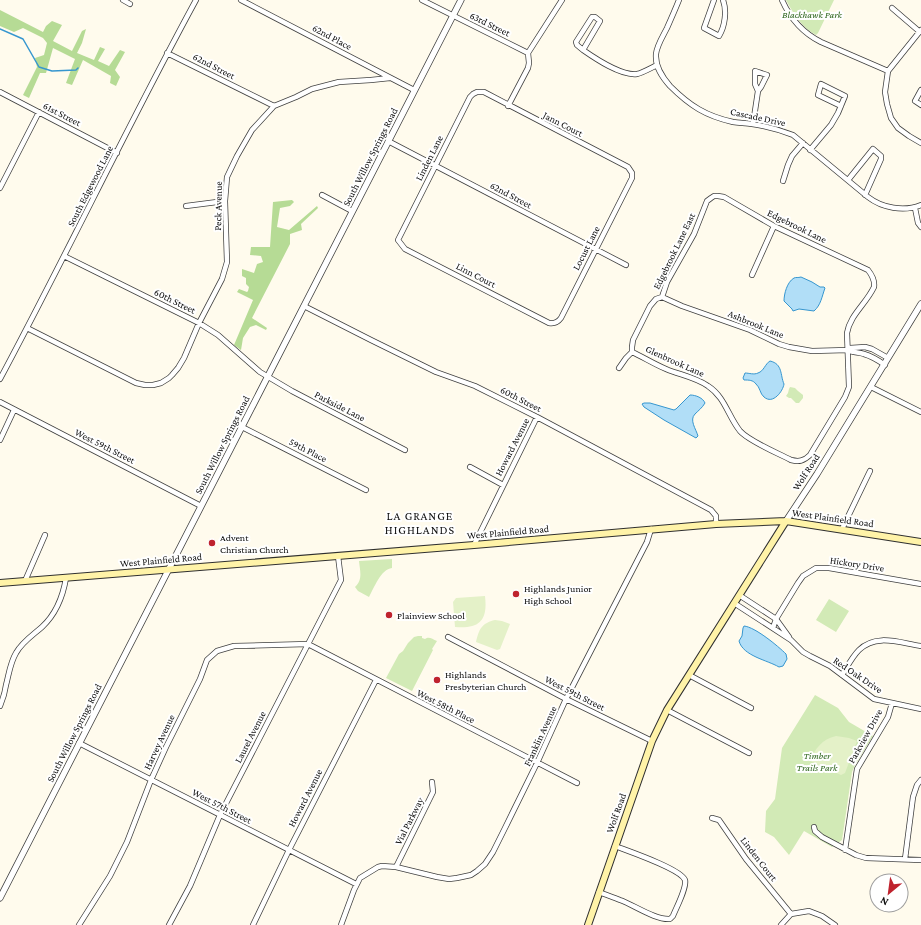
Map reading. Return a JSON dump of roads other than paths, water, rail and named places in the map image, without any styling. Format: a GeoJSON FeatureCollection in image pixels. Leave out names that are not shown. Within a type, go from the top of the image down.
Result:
{"type":"FeatureCollection","features":[{"type":"Feature","properties":{"kind":"main road","name":"West Plainfield Road"},"geometry":{"type":"LineString","coordinates":[[0,583],[716,524],[786,521],[921,542]]}},
{"type":"Feature","properties":{"kind":"main road","name":"Wolf Road"},"geometry":{"type":"LineString","coordinates":[[588,925],[652,741],[667,710],[786,521]]}},
{"type":"Feature","properties":{"kind":"street"},"geometry":{"type":"LineString","coordinates":[[123,0],[130,4]]}},
{"type":"Feature","properties":{"kind":"street","name":"South Edgewood Lane"},"geometry":{"type":"LineString","coordinates":[[0,379],[167,53],[196,0]]}},
{"type":"Feature","properties":{"kind":"street","name":"62nd Place"},"geometry":{"type":"LineString","coordinates":[[241,0],[414,90]]}},
{"type":"Feature","properties":{"kind":"street","name":"63rd Street"},"geometry":{"type":"LineString","coordinates":[[422,0],[528,53]]}},
{"type":"Feature","properties":{"kind":"street","name":"South Willow Springs Road"},"geometry":{"type":"LineString","coordinates":[[0,898],[461,0]]}},
{"type":"Feature","properties":{"kind":"street"},"geometry":{"type":"LineString","coordinates":[[508,106],[528,68],[528,53],[562,0]]}},
{"type":"Feature","properties":{"kind":"street"},"geometry":{"type":"LineString","coordinates":[[583,50],[600,22],[595,17],[592,17],[576,42],[577,45],[583,50],[623,73],[637,74],[657,65],[656,54],[659,45],[679,0]]}},
{"type":"Feature","properties":{"kind":"street"},"geometry":{"type":"LineString","coordinates":[[714,0],[704,28],[719,36],[722,32],[724,19],[725,8],[723,0]]}},
{"type":"Feature","properties":{"kind":"street"},"geometry":{"type":"LineString","coordinates":[[782,0],[795,22],[812,37],[888,71]]}},
{"type":"Feature","properties":{"kind":"street"},"geometry":{"type":"LineString","coordinates":[[892,8],[920,31],[888,71],[885,92],[887,104],[891,118],[898,128],[921,143]]}},
{"type":"Feature","properties":{"kind":"street","name":"62nd Street"},"geometry":{"type":"LineString","coordinates":[[167,53],[274,106]]}},
{"type":"Feature","properties":{"kind":"street","name":"Cascade Drive"},"geometry":{"type":"LineString","coordinates":[[657,65],[663,78],[681,98],[705,113],[735,122],[782,130],[803,143],[870,199],[886,206],[915,208],[921,205]]}},
{"type":"Feature","properties":{"kind":"street","name":"Peck Avenue"},"geometry":{"type":"LineString","coordinates":[[27,328],[132,382],[153,385],[172,375],[184,358],[199,323],[222,279],[227,262],[225,201],[227,177],[252,130],[274,106],[312,89],[339,82],[390,78]]}},
{"type":"Feature","properties":{"kind":"street"},"geometry":{"type":"LineString","coordinates":[[810,150],[831,125],[841,106],[845,96],[821,84],[818,95],[841,106]]}},
{"type":"Feature","properties":{"kind":"street"},"geometry":{"type":"LineString","coordinates":[[921,90],[915,102],[921,105]]}},
{"type":"Feature","properties":{"kind":"street"},"geometry":{"type":"LineString","coordinates":[[753,124],[758,91]]}},
{"type":"Feature","properties":{"kind":"street","name":"61st Street"},"geometry":{"type":"LineString","coordinates":[[0,92],[117,152]]}},
{"type":"Feature","properties":{"kind":"street","name":"Linden Lane"},"geometry":{"type":"LineString","coordinates":[[398,240],[470,97],[477,92],[484,92]]}},
{"type":"Feature","properties":{"kind":"street","name":"Jann Court"},"geometry":{"type":"LineString","coordinates":[[484,92],[508,106],[628,167],[632,174]]}},
{"type":"Feature","properties":{"kind":"street"},"geometry":{"type":"LineString","coordinates":[[0,188],[38,112]]}},
{"type":"Feature","properties":{"kind":"street","name":"62nd Street"},"geometry":{"type":"LineString","coordinates":[[388,141],[626,265]]}},
{"type":"Feature","properties":{"kind":"street"},"geometry":{"type":"LineString","coordinates":[[783,181],[792,156],[803,143]]}},
{"type":"Feature","properties":{"kind":"street"},"geometry":{"type":"LineString","coordinates":[[848,180],[873,149],[881,156],[865,195]]}},
{"type":"Feature","properties":{"kind":"street","name":"Locust Lane"},"geometry":{"type":"LineString","coordinates":[[549,323],[559,321],[561,318],[632,178],[632,174]]}},
{"type":"Feature","properties":{"kind":"street"},"geometry":{"type":"LineString","coordinates":[[322,195],[352,211]]}},
{"type":"Feature","properties":{"kind":"street","name":"Edgebrook Lane"},"geometry":{"type":"LineString","coordinates":[[711,198],[718,196],[724,197],[774,226],[868,270],[873,276],[874,287],[852,319],[848,333],[848,350]]}},
{"type":"Feature","properties":{"kind":"street","name":"Edgebrook Lane East"},"geometry":{"type":"LineString","coordinates":[[632,352],[632,340],[650,306],[656,299],[662,296],[697,228],[707,201],[711,198]]}},
{"type":"Feature","properties":{"kind":"street"},"geometry":{"type":"LineString","coordinates":[[186,206],[225,201]]}},
{"type":"Feature","properties":{"kind":"street"},"geometry":{"type":"LineString","coordinates":[[915,208],[918,223],[921,227]]}},
{"type":"Feature","properties":{"kind":"street"},"geometry":{"type":"LineString","coordinates":[[752,275],[774,226]]}},
{"type":"Feature","properties":{"kind":"street","name":"Linn Court"},"geometry":{"type":"LineString","coordinates":[[398,240],[404,249],[549,323]]}},
{"type":"Feature","properties":{"kind":"street","name":"60th Street"},"geometry":{"type":"LineString","coordinates":[[64,256],[199,323],[218,335],[260,372],[268,376]]}},
{"type":"Feature","properties":{"kind":"street","name":"Ashbrook Lane"},"geometry":{"type":"LineString","coordinates":[[662,296],[682,306],[750,330],[789,347],[812,351],[848,350],[850,348],[865,347],[872,349],[888,358]]}},
{"type":"Feature","properties":{"kind":"street","name":"Wolf Road"},"geometry":{"type":"LineString","coordinates":[[786,521],[817,474],[921,304]]}},
{"type":"Feature","properties":{"kind":"street","name":"60th Street"},"geometry":{"type":"LineString","coordinates":[[304,306],[436,372],[475,386],[537,417],[711,510],[716,516],[716,524]]}},
{"type":"Feature","properties":{"kind":"street","name":"Ashbrook Lane"},"geometry":{"type":"LineString","coordinates":[[848,350],[852,353],[862,353],[885,364]]}},
{"type":"Feature","properties":{"kind":"street","name":"Glenbrook Lane"},"geometry":{"type":"LineString","coordinates":[[632,352],[666,369],[693,377],[709,386],[726,405],[734,422],[741,432],[750,439],[791,460],[799,461],[805,460],[810,455],[845,397],[849,387],[848,350]]}},
{"type":"Feature","properties":{"kind":"street"},"geometry":{"type":"LineString","coordinates":[[619,368],[632,352]]}},
{"type":"Feature","properties":{"kind":"street","name":"Parkside Lane"},"geometry":{"type":"LineString","coordinates":[[268,376],[292,391],[405,450]]}},
{"type":"Feature","properties":{"kind":"street"},"geometry":{"type":"LineString","coordinates":[[871,387],[921,412]]}},
{"type":"Feature","properties":{"kind":"street","name":"West 59th Street"},"geometry":{"type":"LineString","coordinates":[[0,402],[201,506]]}},
{"type":"Feature","properties":{"kind":"street"},"geometry":{"type":"LineString","coordinates":[[0,440],[14,410]]}},
{"type":"Feature","properties":{"kind":"street","name":"Howard Avenue"},"geometry":{"type":"LineString","coordinates":[[474,545],[537,417]]}},
{"type":"Feature","properties":{"kind":"street","name":"59th Place"},"geometry":{"type":"LineString","coordinates":[[242,427],[366,490]]}},
{"type":"Feature","properties":{"kind":"street","name":"Howard Avenue"},"geometry":{"type":"LineString","coordinates":[[470,467],[503,485]]}},
{"type":"Feature","properties":{"kind":"street"},"geometry":{"type":"LineString","coordinates":[[842,530],[870,471]]}},
{"type":"Feature","properties":{"kind":"street","name":"Franklin Avenue"},"geometry":{"type":"LineString","coordinates":[[396,866],[450,879],[466,877],[477,872],[485,864],[493,852],[537,763],[566,699],[647,542],[651,529]]}},
{"type":"Feature","properties":{"kind":"street"},"geometry":{"type":"LineString","coordinates":[[25,581],[45,535]]}},
{"type":"Feature","properties":{"kind":"street","name":"Laurel Avenue"},"geometry":{"type":"LineString","coordinates":[[169,925],[190,886],[220,815],[341,580],[338,556]]}},
{"type":"Feature","properties":{"kind":"street","name":"Hickory Drive"},"geometry":{"type":"LineString","coordinates":[[773,628],[776,619],[800,580],[816,568],[829,568],[921,584]]}},
{"type":"Feature","properties":{"kind":"street"},"geometry":{"type":"LineString","coordinates":[[0,706],[7,684],[11,662],[15,654],[24,642],[43,626],[52,616],[64,591],[66,578]]}},
{"type":"Feature","properties":{"kind":"street","name":"Red Oak Drive"},"geometry":{"type":"LineString","coordinates":[[740,595],[776,619],[791,640],[803,652],[830,666],[874,699],[921,709]]}},
{"type":"Feature","properties":{"kind":"street","name":"Red Oak Drive"},"geometry":{"type":"LineString","coordinates":[[734,603],[791,640]]}},
{"type":"Feature","properties":{"kind":"street","name":"West 59th Street"},"geometry":{"type":"LineString","coordinates":[[448,637],[566,699],[652,741]]}},
{"type":"Feature","properties":{"kind":"street"},"geometry":{"type":"LineString","coordinates":[[842,675],[858,651],[874,641],[884,640],[921,646]]}},
{"type":"Feature","properties":{"kind":"street","name":"West 58th Place"},"geometry":{"type":"LineString","coordinates":[[308,644],[576,783]]}},
{"type":"Feature","properties":{"kind":"street","name":"Harvey Avenue"},"geometry":{"type":"LineString","coordinates":[[80,925],[110,876],[127,842],[169,741],[208,660],[217,651],[234,646],[308,644]]}},
{"type":"Feature","properties":{"kind":"street"},"geometry":{"type":"LineString","coordinates":[[689,675],[751,708]]}},
{"type":"Feature","properties":{"kind":"street","name":"Howard Avenue"},"geometry":{"type":"LineString","coordinates":[[253,925],[288,850],[376,680]]}},
{"type":"Feature","properties":{"kind":"street","name":"Parkview Drive"},"geometry":{"type":"LineString","coordinates":[[845,850],[857,769],[888,717],[892,703]]}},
{"type":"Feature","properties":{"kind":"street"},"geometry":{"type":"LineString","coordinates":[[667,710],[749,753]]}},
{"type":"Feature","properties":{"kind":"street","name":"West 57th Street"},"geometry":{"type":"LineString","coordinates":[[79,744],[356,884]]}},
{"type":"Feature","properties":{"kind":"street"},"geometry":{"type":"LineString","coordinates":[[905,859],[913,797],[917,785],[921,780]]}},
{"type":"Feature","properties":{"kind":"street","name":"Vial Parkway"},"geometry":{"type":"LineString","coordinates":[[396,866],[433,792],[432,782]]}},
{"type":"Feature","properties":{"kind":"street","name":"Linden Court"},"geometry":{"type":"LineString","coordinates":[[712,818],[719,820],[746,859],[791,914]]}},
{"type":"Feature","properties":{"kind":"street"},"geometry":{"type":"LineString","coordinates":[[814,827],[815,831],[822,837],[856,855],[866,858],[921,860]]}},
{"type":"Feature","properties":{"kind":"street"},"geometry":{"type":"LineString","coordinates":[[599,892],[621,900],[637,909],[665,919],[670,919],[673,916],[685,886],[685,880],[682,876],[659,862],[615,846]]}},
{"type":"Feature","properties":{"kind":"street"},"geometry":{"type":"LineString","coordinates":[[341,925],[356,884],[360,878],[378,867],[396,866]]}},
{"type":"Feature","properties":{"kind":"street"},"geometry":{"type":"LineString","coordinates":[[781,925],[791,914],[808,911],[822,916],[835,925]]}},
{"type":"Feature","properties":{"kind":"water"},"geometry":{"type":"Polygon","coordinates":[[[801,277],[825,288],[820,303],[814,311],[799,309],[793,311],[784,301],[785,292],[789,282],[794,278],[801,277]]]}},
{"type":"Feature","properties":{"kind":"water"},"geometry":{"type":"Polygon","coordinates":[[[770,361],[774,362],[779,367],[784,384],[782,390],[777,396],[767,399],[763,396],[754,382],[744,380],[743,378],[745,373],[755,374],[760,372],[770,361]]]}},
{"type":"Feature","properties":{"kind":"water"},"geometry":{"type":"Polygon","coordinates":[[[690,395],[699,397],[705,403],[693,416],[693,422],[698,436],[696,438],[664,420],[644,407],[642,404],[650,403],[674,410],[690,395]]]}},
{"type":"Feature","properties":{"kind":"water"},"geometry":{"type":"Polygon","coordinates":[[[744,626],[760,633],[786,654],[787,659],[783,666],[779,667],[756,657],[741,646],[739,641],[742,636],[744,626]]]}},
{"type":"Feature","properties":{"kind":"waterway"},"geometry":{"type":"LineString","coordinates":[[0,29],[23,39],[39,67],[52,71],[76,70],[78,68]]}},
{"type":"Feature","properties":{"kind":"place","name":"Advent Christian Church"},"geometry":{"type":"Point","coordinates":[212,543]}},
{"type":"Feature","properties":{"kind":"place","name":"Highlands Junior High School"},"geometry":{"type":"Point","coordinates":[516,594]}},
{"type":"Feature","properties":{"kind":"place","name":"Plainview School"},"geometry":{"type":"Point","coordinates":[389,615]}},
{"type":"Feature","properties":{"kind":"place","name":"Highlands Presbyterian Church"},"geometry":{"type":"Point","coordinates":[437,680]}},
{"type":"Feature","properties":{"kind":"district","name":"LA GRANGE HIGHLANDS"},"geometry":{"type":"Point","coordinates":[420,523]}},
{"type":"Feature","properties":{"kind":"park label","name":"Blackhawk Park"},"geometry":{"type":"Point","coordinates":[812,14]}},
{"type":"Feature","properties":{"kind":"park label","name":"Timber Trails Park"},"geometry":{"type":"Point","coordinates":[817,760]}}]}
